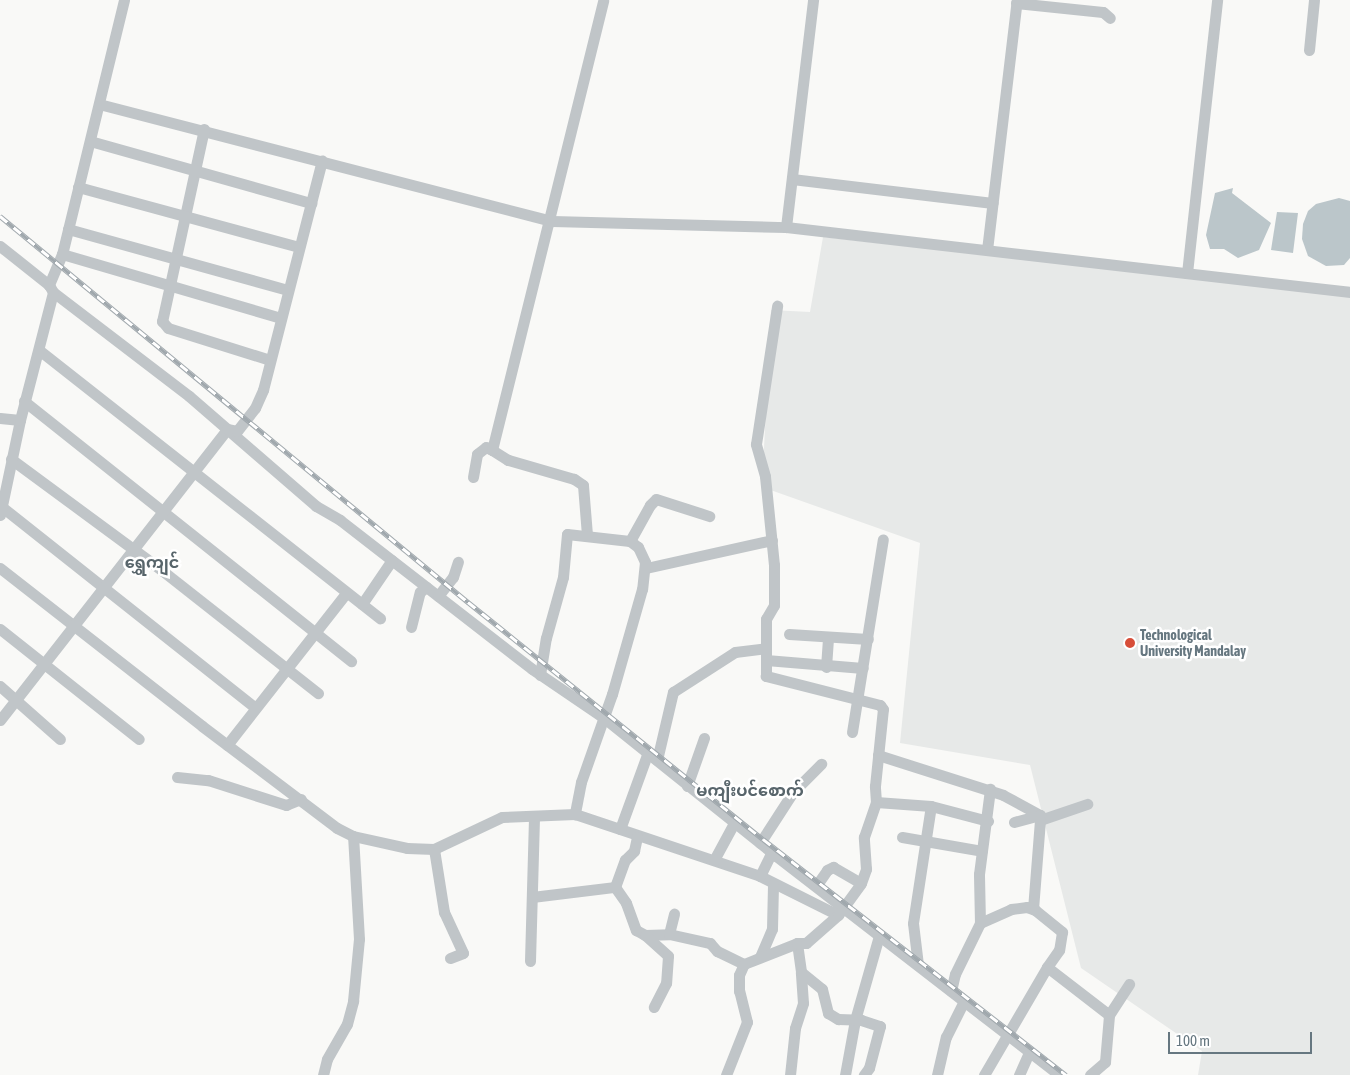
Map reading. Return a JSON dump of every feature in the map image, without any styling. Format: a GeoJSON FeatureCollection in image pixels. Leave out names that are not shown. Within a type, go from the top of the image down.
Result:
{"type":"FeatureCollection","features":[{"type":"Feature","properties":{"kind":"street"},"geometry":{"type":"LineString","coordinates":[[124,0],[62,254],[51,288],[39,350],[24,401],[12,459],[3,488],[1,511],[105,588],[254,707]]}},
{"type":"Feature","properties":{"kind":"street"},"geometry":{"type":"LineString","coordinates":[[492,450],[603,0]]}},
{"type":"Feature","properties":{"kind":"street"},"geometry":{"type":"LineString","coordinates":[[786,227],[814,0]]}},
{"type":"Feature","properties":{"kind":"street"},"geometry":{"type":"LineString","coordinates":[[1187,273],[1217,0]]}},
{"type":"Feature","properties":{"kind":"street"},"geometry":{"type":"LineString","coordinates":[[1309,50],[1314,0]]}},
{"type":"Feature","properties":{"kind":"street"},"geometry":{"type":"LineString","coordinates":[[987,250],[1016,1],[1103,12],[1110,18]]}},
{"type":"Feature","properties":{"kind":"street"},"geometry":{"type":"LineString","coordinates":[[99,104],[204,129],[549,220],[786,227],[1350,292]]}},
{"type":"Feature","properties":{"kind":"street"},"geometry":{"type":"LineString","coordinates":[[204,129],[162,314],[163,324],[168,328],[270,360]]}},
{"type":"Feature","properties":{"kind":"street"},"geometry":{"type":"LineString","coordinates":[[90,141],[195,173],[311,203]]}},
{"type":"Feature","properties":{"kind":"street"},"geometry":{"type":"LineString","coordinates":[[227,429],[237,431],[255,408],[270,360],[322,160]]}},
{"type":"Feature","properties":{"kind":"street"},"geometry":{"type":"LineString","coordinates":[[792,179],[993,203]]}},
{"type":"Feature","properties":{"kind":"street"},"geometry":{"type":"LineString","coordinates":[[78,187],[299,247]]}},
{"type":"Feature","properties":{"kind":"street"},"geometry":{"type":"LineString","coordinates":[[68,229],[288,290]]}},
{"type":"Feature","properties":{"kind":"street"},"geometry":{"type":"LineString","coordinates":[[0,246],[162,374],[316,506],[340,520],[540,675],[604,718],[687,786],[816,886],[841,912]]}},
{"type":"Feature","properties":{"kind":"street"},"geometry":{"type":"LineString","coordinates":[[62,254],[281,318]]}},
{"type":"Feature","properties":{"kind":"street"},"geometry":{"type":"LineString","coordinates":[[726,1075],[744,1036],[747,1022],[739,991],[739,975],[744,964],[760,956],[797,943],[806,943],[841,912],[861,883],[866,869],[864,837],[876,802],[882,706],[767,678],[766,619],[774,605],[772,540],[765,476],[756,444],[778,306]]}},
{"type":"Feature","properties":{"kind":"street"},"geometry":{"type":"LineString","coordinates":[[39,350],[193,474],[380,618]]}},
{"type":"Feature","properties":{"kind":"street"},"geometry":{"type":"LineString","coordinates":[[24,401],[351,661]]}},
{"type":"Feature","properties":{"kind":"street"},"geometry":{"type":"LineString","coordinates":[[0,418],[20,420]]}},
{"type":"Feature","properties":{"kind":"street"},"geometry":{"type":"LineString","coordinates":[[0,720],[46,665],[227,429]]}},
{"type":"Feature","properties":{"kind":"street"},"geometry":{"type":"LineString","coordinates":[[472,477],[477,454],[486,447],[508,460],[574,480],[582,486],[587,535]]}},
{"type":"Feature","properties":{"kind":"street"},"geometry":{"type":"LineString","coordinates":[[12,459],[134,550],[318,693]]}},
{"type":"Feature","properties":{"kind":"street"},"geometry":{"type":"LineString","coordinates":[[630,541],[650,505],[656,499],[709,516]]}},
{"type":"Feature","properties":{"kind":"street"},"geometry":{"type":"LineString","coordinates":[[540,675],[546,638],[563,577],[567,534],[630,541],[638,547],[646,568],[634,622],[604,718],[583,774],[575,814]]}},
{"type":"Feature","properties":{"kind":"street"},"geometry":{"type":"LineString","coordinates":[[852,732],[883,539]]}},
{"type":"Feature","properties":{"kind":"street"},"geometry":{"type":"LineString","coordinates":[[646,568],[772,540]]}},
{"type":"Feature","properties":{"kind":"street"},"geometry":{"type":"LineString","coordinates":[[362,604],[392,560]]}},
{"type":"Feature","properties":{"kind":"street"},"geometry":{"type":"LineString","coordinates":[[438,596],[453,577],[458,562]]}},
{"type":"Feature","properties":{"kind":"street"},"geometry":{"type":"LineString","coordinates":[[0,568],[74,628],[227,745],[337,828],[353,836],[407,848],[434,849],[502,817],[575,814],[714,860],[760,876],[774,884],[841,912],[879,936],[918,965],[1006,1037],[1059,1075]]}},
{"type":"Feature","properties":{"kind":"street"},"geometry":{"type":"LineString","coordinates":[[411,627],[420,592],[426,587]]}},
{"type":"Feature","properties":{"kind":"street"},"geometry":{"type":"LineString","coordinates":[[227,745],[254,707],[286,670],[346,593]]}},
{"type":"Feature","properties":{"kind":"street"},"geometry":{"type":"LineString","coordinates":[[0,629],[139,739]]}},
{"type":"Feature","properties":{"kind":"street"},"geometry":{"type":"LineString","coordinates":[[789,634],[868,639]]}},
{"type":"Feature","properties":{"kind":"street"},"geometry":{"type":"LineString","coordinates":[[826,667],[828,637]]}},
{"type":"Feature","properties":{"kind":"street"},"geometry":{"type":"LineString","coordinates":[[620,829],[652,756],[673,692],[735,652],[766,648]]}},
{"type":"Feature","properties":{"kind":"street"},"geometry":{"type":"LineString","coordinates":[[766,660],[826,667],[863,668]]}},
{"type":"Feature","properties":{"kind":"street"},"geometry":{"type":"LineString","coordinates":[[0,686],[60,739]]}},
{"type":"Feature","properties":{"kind":"street"},"geometry":{"type":"LineString","coordinates":[[687,786],[704,738]]}},
{"type":"Feature","properties":{"kind":"street"},"geometry":{"type":"LineString","coordinates":[[878,755],[990,790],[1040,818]]}},
{"type":"Feature","properties":{"kind":"street"},"geometry":{"type":"LineString","coordinates":[[760,843],[793,792],[821,764]]}},
{"type":"Feature","properties":{"kind":"street"},"geometry":{"type":"LineString","coordinates":[[177,777],[208,780],[286,805],[301,799]]}},
{"type":"Feature","properties":{"kind":"street"},"geometry":{"type":"LineString","coordinates":[[951,991],[955,974],[980,923],[982,850],[988,821],[990,790]]}},
{"type":"Feature","properties":{"kind":"street"},"geometry":{"type":"LineString","coordinates":[[876,802],[931,806],[988,821]]}},
{"type":"Feature","properties":{"kind":"street"},"geometry":{"type":"LineString","coordinates":[[1014,822],[1040,818],[1087,804]]}},
{"type":"Feature","properties":{"kind":"street"},"geometry":{"type":"LineString","coordinates":[[918,965],[913,923],[931,806]]}},
{"type":"Feature","properties":{"kind":"street"},"geometry":{"type":"LineString","coordinates":[[530,961],[534,817]]}},
{"type":"Feature","properties":{"kind":"street"},"geometry":{"type":"LineString","coordinates":[[1033,909],[1040,818]]}},
{"type":"Feature","properties":{"kind":"street"},"geometry":{"type":"LineString","coordinates":[[714,860],[734,823]]}},
{"type":"Feature","properties":{"kind":"street"},"geometry":{"type":"LineString","coordinates":[[323,1075],[327,1059],[346,1024],[353,1001],[359,939],[353,836]]}},
{"type":"Feature","properties":{"kind":"street"},"geometry":{"type":"LineString","coordinates":[[615,887],[625,860],[634,851],[637,836]]}},
{"type":"Feature","properties":{"kind":"street"},"geometry":{"type":"LineString","coordinates":[[902,837],[982,850]]}},
{"type":"Feature","properties":{"kind":"street"},"geometry":{"type":"LineString","coordinates":[[434,849],[444,912],[463,953],[450,958]]}},
{"type":"Feature","properties":{"kind":"street"},"geometry":{"type":"LineString","coordinates":[[760,876],[772,853]]}},
{"type":"Feature","properties":{"kind":"street"},"geometry":{"type":"LineString","coordinates":[[816,886],[827,870],[833,867],[861,883]]}},
{"type":"Feature","properties":{"kind":"street"},"geometry":{"type":"LineString","coordinates":[[760,956],[772,929],[774,884]]}},
{"type":"Feature","properties":{"kind":"street"},"geometry":{"type":"LineString","coordinates":[[532,897],[615,887]]}},
{"type":"Feature","properties":{"kind":"street"},"geometry":{"type":"LineString","coordinates":[[615,887],[626,903],[636,930],[645,934],[668,956],[666,982],[654,1007]]}},
{"type":"Feature","properties":{"kind":"street"},"geometry":{"type":"LineString","coordinates":[[980,923],[1011,909],[1033,909],[1062,932],[1059,950],[1047,967],[984,1075]]}},
{"type":"Feature","properties":{"kind":"street"},"geometry":{"type":"LineString","coordinates":[[669,934],[674,914]]}},
{"type":"Feature","properties":{"kind":"street"},"geometry":{"type":"LineString","coordinates":[[645,934],[669,934],[710,943],[717,951],[744,964]]}},
{"type":"Feature","properties":{"kind":"street"},"geometry":{"type":"LineString","coordinates":[[845,1075],[855,1020],[879,936]]}},
{"type":"Feature","properties":{"kind":"street"},"geometry":{"type":"LineString","coordinates":[[790,1075],[795,1028],[803,1003],[797,943]]}},
{"type":"Feature","properties":{"kind":"street"},"geometry":{"type":"LineString","coordinates":[[1047,967],[1109,1015]]}},
{"type":"Feature","properties":{"kind":"street"},"geometry":{"type":"LineString","coordinates":[[801,972],[822,988],[828,1013],[838,1019],[855,1020],[880,1026],[869,1068],[864,1075]]}},
{"type":"Feature","properties":{"kind":"street"},"geometry":{"type":"LineString","coordinates":[[1090,1075],[1105,1062],[1109,1015],[1129,984]]}},
{"type":"Feature","properties":{"kind":"street"},"geometry":{"type":"LineString","coordinates":[[937,1075],[946,1037],[964,1001]]}},
{"type":"Feature","properties":{"kind":"street"},"geometry":{"type":"LineString","coordinates":[[1019,1075],[1029,1053]]}},
{"type":"Feature","properties":{"kind":"shaded area"},"geometry":{"type":"Polygon","coordinates":[[[1233,188],[1232,193],[1271,223],[1259,250],[1238,258],[1224,249],[1210,249],[1206,235],[1215,193],[1233,188]]]}},
{"type":"Feature","properties":{"kind":"shaded area"},"geometry":{"type":"Polygon","coordinates":[[[1339,198],[1350,201],[1350,258],[1344,265],[1326,266],[1308,256],[1302,239],[1303,224],[1308,211],[1316,204],[1339,198]]]}},
{"type":"Feature","properties":{"kind":"shaded area"},"geometry":{"type":"Polygon","coordinates":[[[1277,212],[1298,213],[1293,253],[1271,250],[1277,212]]]}},
{"type":"Feature","properties":{"kind":"shaded area","name":"Technological University Mandalay"},"geometry":{"type":"Polygon","coordinates":[[[823,237],[1350,295],[1350,1075],[1198,1075],[1202,1051],[1081,968],[1030,765],[900,743],[920,543],[762,487],[771,310],[810,312],[823,237]]]}},
{"type":"Feature","properties":{"kind":"railway"},"geometry":{"type":"LineString","coordinates":[[0,216],[468,602],[763,839],[1066,1075]]}},
{"type":"Feature","properties":{"kind":"place","name":"Technological University Mandalay"},"geometry":{"type":"Point","coordinates":[1130,643]}},
{"type":"Feature","properties":{"kind":"district","name":"ရွှေကျင်"},"geometry":{"type":"Point","coordinates":[152,562]}},
{"type":"Feature","properties":{"kind":"district","name":"မကျီးပင်စောက်"},"geometry":{"type":"Point","coordinates":[750,790]}}]}
